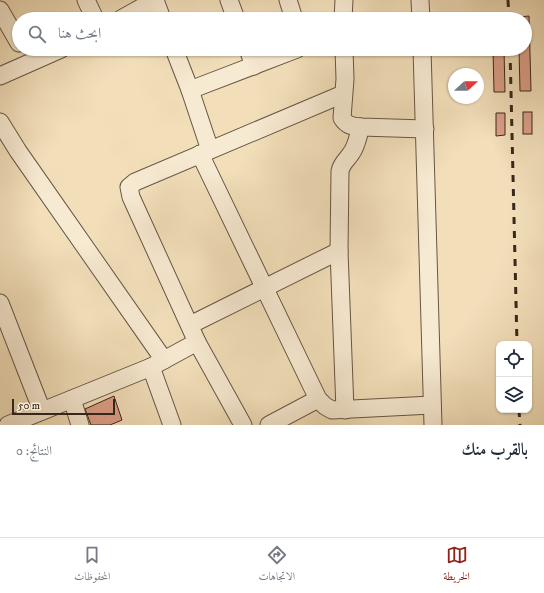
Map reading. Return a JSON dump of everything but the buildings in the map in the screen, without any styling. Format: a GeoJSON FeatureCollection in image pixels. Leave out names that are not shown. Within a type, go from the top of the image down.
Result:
{"type":"FeatureCollection","features":[{"type":"Feature","properties":{"kind":"street"},"geometry":{"type":"LineString","coordinates":[[86,0],[92,12]]}},
{"type":"Feature","properties":{"kind":"street"},"geometry":{"type":"LineString","coordinates":[[134,12],[155,0],[159,12]]}},
{"type":"Feature","properties":{"kind":"street"},"geometry":{"type":"LineString","coordinates":[[229,0],[233,12]]}},
{"type":"Feature","properties":{"kind":"street"},"geometry":{"type":"LineString","coordinates":[[288,0],[292,12]]}},
{"type":"Feature","properties":{"kind":"street"},"geometry":{"type":"LineString","coordinates":[[343,12],[344,0]]}},
{"type":"Feature","properties":{"kind":"street"},"geometry":{"type":"LineString","coordinates":[[420,0],[420,12]]}},
{"type":"Feature","properties":{"kind":"street"},"geometry":{"type":"LineString","coordinates":[[0,10],[12,31]]}},
{"type":"Feature","properties":{"kind":"street"},"geometry":{"type":"LineString","coordinates":[[0,76],[26,56]]}},
{"type":"Feature","properties":{"kind":"street"},"geometry":{"type":"LineString","coordinates":[[177,56],[190,90],[205,152],[264,287],[318,398],[328,409],[345,410],[432,405]]}},
{"type":"Feature","properties":{"kind":"street"},"geometry":{"type":"LineString","coordinates":[[250,56],[254,66]]}},
{"type":"Feature","properties":{"kind":"street"},"geometry":{"type":"LineString","coordinates":[[190,90],[279,56]]}},
{"type":"Feature","properties":{"kind":"street"},"geometry":{"type":"LineString","coordinates":[[344,56],[345,80],[342,118],[345,123],[350,126],[361,127],[425,129]]}},
{"type":"Feature","properties":{"kind":"street"},"geometry":{"type":"LineString","coordinates":[[422,56],[433,425]]}},
{"type":"Feature","properties":{"kind":"street"},"geometry":{"type":"LineString","coordinates":[[243,425],[197,342],[131,197],[129,188],[135,182],[343,94]]}},
{"type":"Feature","properties":{"kind":"street"},"geometry":{"type":"LineString","coordinates":[[0,122],[157,363],[172,425]]}},
{"type":"Feature","properties":{"kind":"street"},"geometry":{"type":"LineString","coordinates":[[345,410],[339,251],[340,171],[345,160],[352,152],[361,127]]}},
{"type":"Feature","properties":{"kind":"street"},"geometry":{"type":"LineString","coordinates":[[190,325],[339,251]]}},
{"type":"Feature","properties":{"kind":"street"},"geometry":{"type":"LineString","coordinates":[[0,303],[5,327],[42,411]]}},
{"type":"Feature","properties":{"kind":"street"},"geometry":{"type":"LineString","coordinates":[[8,425],[157,363],[197,342]]}},
{"type":"Feature","properties":{"kind":"street"},"geometry":{"type":"LineString","coordinates":[[269,425],[318,398]]}},
{"type":"Feature","properties":{"kind":"street"},"geometry":{"type":"LineString","coordinates":[[72,399],[80,425]]}},
{"type":"Feature","properties":{"kind":"railway"},"geometry":{"type":"LineString","coordinates":[[508,0],[509,12]]}},
{"type":"Feature","properties":{"kind":"railway"},"geometry":{"type":"LineString","coordinates":[[510,56],[517,341]]}},
{"type":"Feature","properties":{"kind":"railway"},"geometry":{"type":"LineString","coordinates":[[519,413],[520,425]]}}]}
